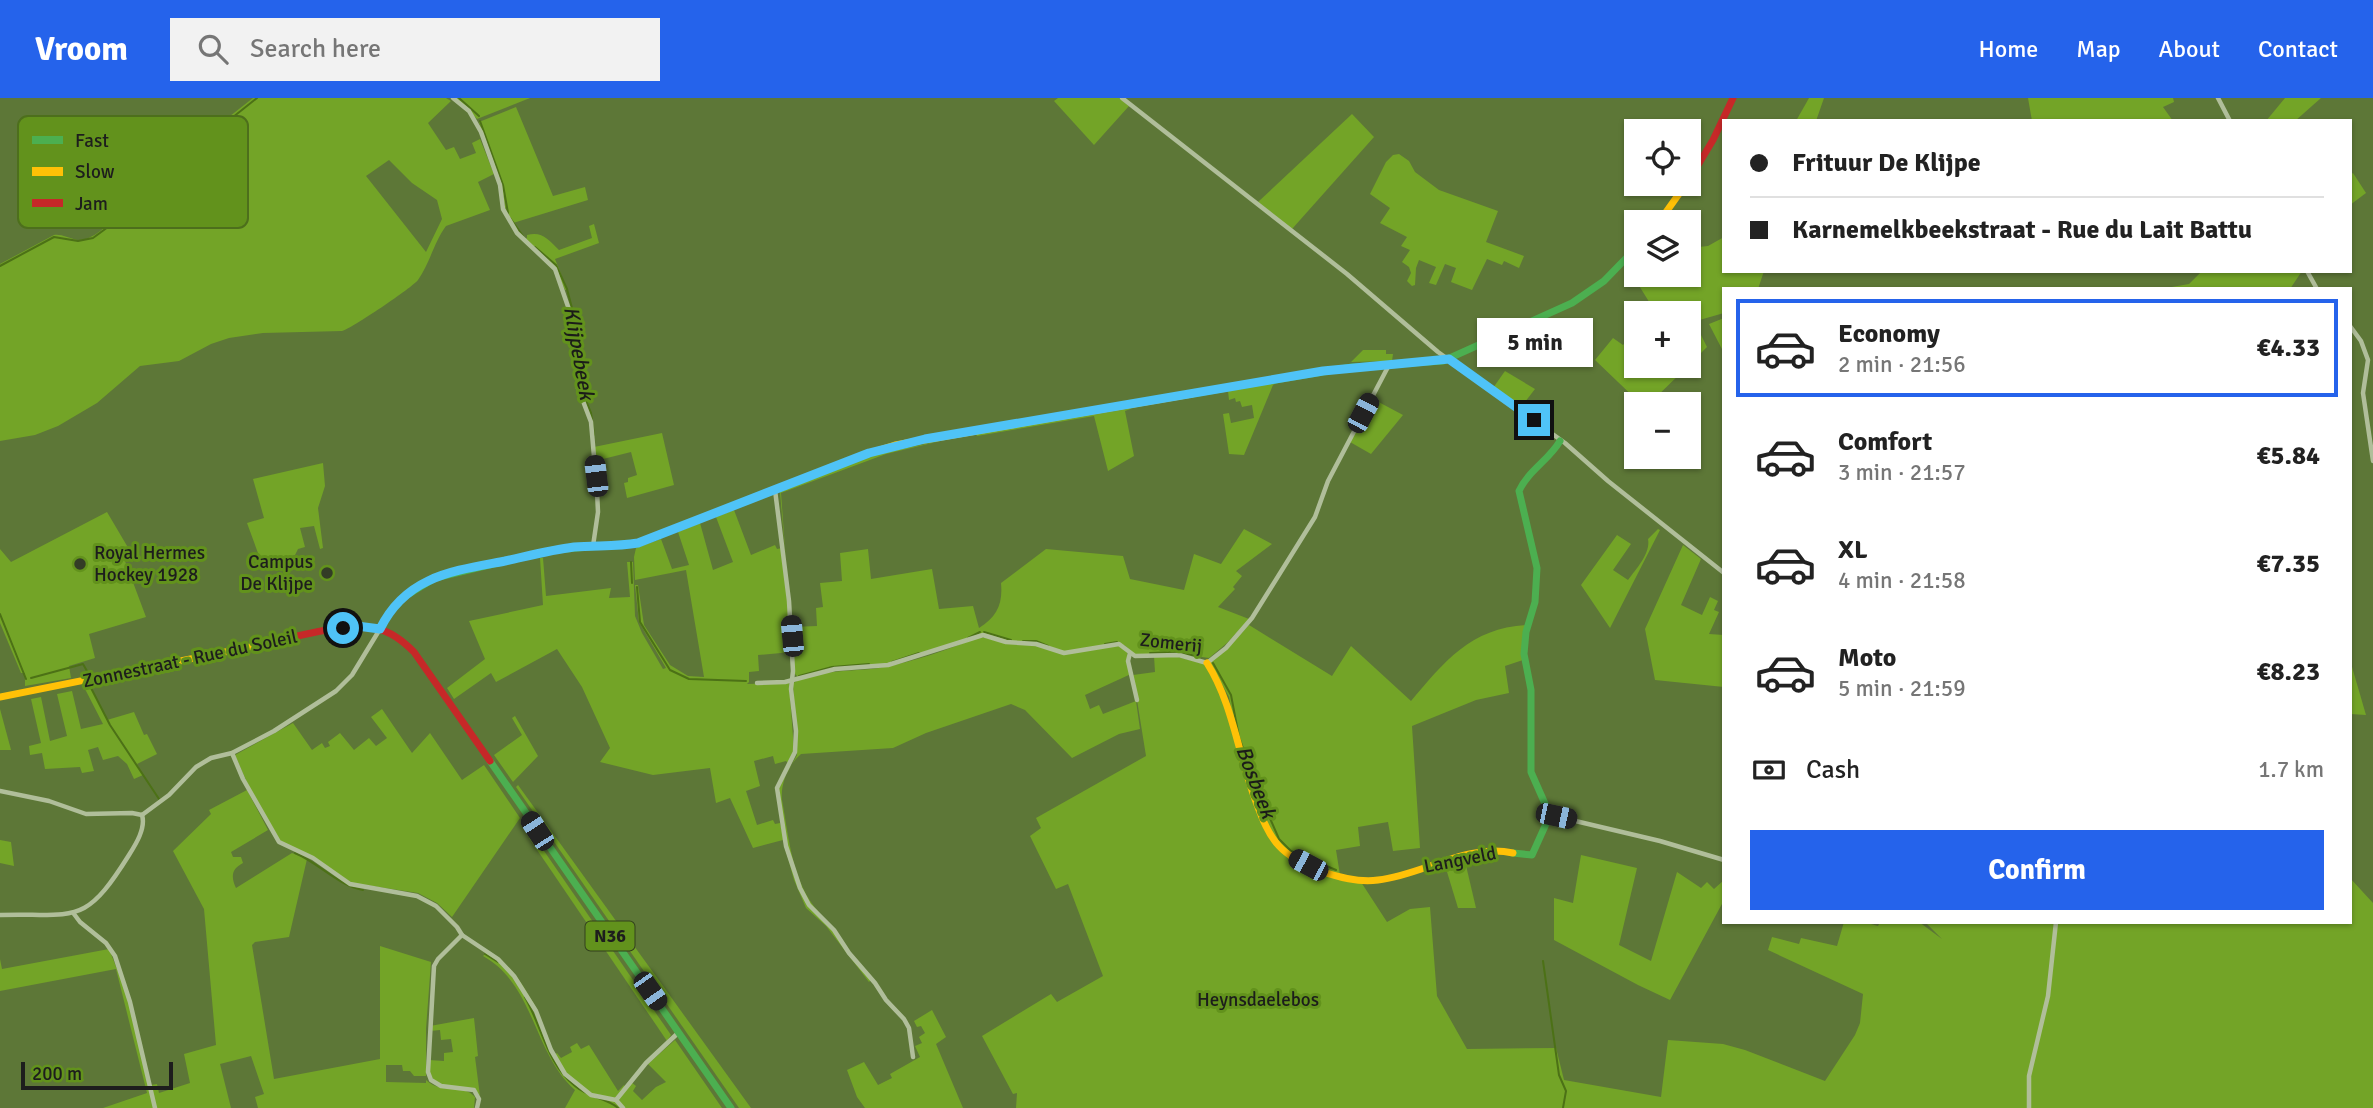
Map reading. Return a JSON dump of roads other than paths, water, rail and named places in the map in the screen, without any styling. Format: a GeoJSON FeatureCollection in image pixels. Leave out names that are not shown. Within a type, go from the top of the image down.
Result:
{"type":"FeatureCollection","features":[{"type":"Feature","properties":{"kind":"street"},"geometry":{"type":"LineString","coordinates":[[453,98],[469,111],[481,132],[500,185],[503,209],[517,233],[551,264],[566,298],[577,340],[578,388],[591,422],[598,506],[593,547]]}},
{"type":"Feature","properties":{"kind":"street"},"geometry":{"type":"LineString","coordinates":[[1122,98],[1347,274],[1449,359],[1560,441],[1722,571]]}},
{"type":"Feature","properties":{"kind":"street"},"geometry":{"type":"LineString","coordinates":[[1723,119],[1733,98]]}},
{"type":"Feature","properties":{"kind":"street"},"geometry":{"type":"LineString","coordinates":[[2218,98],[2229,119]]}},
{"type":"Feature","properties":{"kind":"street"},"geometry":{"type":"LineString","coordinates":[[1701,161],[1722,122]]}},
{"type":"Feature","properties":{"kind":"street"},"geometry":{"type":"LineString","coordinates":[[0,791],[49,801],[86,814],[142,815],[169,795],[196,766],[211,758],[232,753],[286,724],[336,691],[352,675],[389,612],[419,584],[437,576],[569,548],[638,543],[869,453],[925,439],[1323,371],[1449,359],[1578,300],[1604,281],[1624,260]]}},
{"type":"Feature","properties":{"kind":"street"},"geometry":{"type":"LineString","coordinates":[[2352,329],[2370,363],[2363,393],[2373,461]]}},
{"type":"Feature","properties":{"kind":"street","name":"Zomerij"},"geometry":{"type":"LineString","coordinates":[[757,683],[793,680],[835,669],[888,665],[984,635],[1006,642],[1036,644],[1060,652],[1073,653],[1116,644],[1140,656],[1179,655],[1202,659],[1207,663],[1222,652],[1250,621],[1315,517],[1328,481],[1390,363]]}},
{"type":"Feature","properties":{"kind":"street"},"geometry":{"type":"LineString","coordinates":[[1560,441],[1522,483],[1519,491],[1537,568],[1535,602],[1526,632],[1524,654],[1531,690],[1531,772],[1535,787],[1550,815],[1660,841],[1722,859]]}},
{"type":"Feature","properties":{"kind":"street"},"geometry":{"type":"LineString","coordinates":[[775,490],[790,613],[793,680],[791,689],[796,747],[777,791],[791,865],[809,905],[834,930],[849,953],[904,1019],[909,1028],[913,1058]]}},
{"type":"Feature","properties":{"kind":"street","name":"Zonnestraat - Rue du Soleil"},"geometry":{"type":"LineString","coordinates":[[0,697],[343,628],[357,626],[380,629]]}},
{"type":"Feature","properties":{"kind":"street","name":"N36"},"geometry":{"type":"LineString","coordinates":[[380,629],[402,640],[414,652],[731,1108]]}},
{"type":"Feature","properties":{"kind":"street"},"geometry":{"type":"LineString","coordinates":[[1130,653],[1128,661],[1137,700]]}},
{"type":"Feature","properties":{"kind":"street","name":"Langveld"},"geometry":{"type":"LineString","coordinates":[[1207,663],[1227,697],[1235,740],[1270,834],[1283,850],[1308,865],[1336,876],[1375,881],[1437,861],[1467,855],[1503,850],[1532,855],[1550,815]]}},
{"type":"Feature","properties":{"kind":"street"},"geometry":{"type":"LineString","coordinates":[[232,753],[243,779],[279,842],[313,859],[350,884],[392,890],[425,899],[448,916],[462,935],[498,959],[514,976],[536,1011],[551,1051],[565,1074],[591,1095],[616,1100],[623,1108]]}},
{"type":"Feature","properties":{"kind":"street"},"geometry":{"type":"LineString","coordinates":[[0,915],[52,917],[74,914],[95,902],[108,888],[139,837],[144,821],[142,815]]}},
{"type":"Feature","properties":{"kind":"street"},"geometry":{"type":"LineString","coordinates":[[74,914],[106,943],[114,956],[128,996],[155,1108]]}},
{"type":"Feature","properties":{"kind":"street"},"geometry":{"type":"LineString","coordinates":[[2029,1108],[2029,1076],[2050,982],[2056,924]]}},
{"type":"Feature","properties":{"kind":"street"},"geometry":{"type":"LineString","coordinates":[[462,935],[434,966],[428,1072],[430,1080],[439,1086],[474,1090],[479,1099],[477,1108]]}},
{"type":"Feature","properties":{"kind":"street"},"geometry":{"type":"LineString","coordinates":[[616,1100],[646,1063],[679,1032]]}},
{"type":"Feature","properties":{"kind":"waterway"},"geometry":{"type":"LineString","coordinates":[[234,116],[257,98]]}},
{"type":"Feature","properties":{"kind":"waterway","name":"Klijpebeek"},"geometry":{"type":"LineString","coordinates":[[459,98],[479,116]]}},
{"type":"Feature","properties":{"kind":"waterway","name":"Klijpebeek"},"geometry":{"type":"LineString","coordinates":[[480,121],[503,185],[508,213]]}},
{"type":"Feature","properties":{"kind":"waterway","name":"Klijpebeek"},"geometry":{"type":"LineString","coordinates":[[510,218],[523,236]]}},
{"type":"Feature","properties":{"kind":"waterway"},"geometry":{"type":"LineString","coordinates":[[0,266],[54,237],[78,241],[93,238],[107,228]]}},
{"type":"Feature","properties":{"kind":"waterway","name":"Klijpebeek"},"geometry":{"type":"LineString","coordinates":[[535,247],[556,265],[567,289],[579,335],[581,389],[591,413],[594,435]]}},
{"type":"Feature","properties":{"kind":"waterway","name":"Klijpebeek"},"geometry":{"type":"LineString","coordinates":[[631,562],[632,583]]}},
{"type":"Feature","properties":{"kind":"waterway","name":"Klijpebeek"},"geometry":{"type":"LineString","coordinates":[[637,587],[640,622],[670,670],[689,679],[746,681]]}},
{"type":"Feature","properties":{"kind":"waterway"},"geometry":{"type":"LineString","coordinates":[[0,614],[26,679]]}},
{"type":"Feature","properties":{"kind":"waterway","name":"Klijpebeek"},"geometry":{"type":"LineString","coordinates":[[968,638],[980,632]]}},
{"type":"Feature","properties":{"kind":"waterway","name":"Klijpebeek"},"geometry":{"type":"LineString","coordinates":[[984,632],[1011,640]]}},
{"type":"Feature","properties":{"kind":"waterway","name":"Klijpebeek"},"geometry":{"type":"LineString","coordinates":[[1023,641],[1036,641],[1048,646]]}},
{"type":"Feature","properties":{"kind":"waterway","name":"Klijpebeek"},"geometry":{"type":"LineString","coordinates":[[1105,644],[1117,642]]}},
{"type":"Feature","properties":{"kind":"waterway","name":"Klijpebeek"},"geometry":{"type":"LineString","coordinates":[[1150,653],[1174,652],[1198,656]]}},
{"type":"Feature","properties":{"kind":"waterway","name":"Klijpebeek"},"geometry":{"type":"LineString","coordinates":[[892,662],[919,653]]}},
{"type":"Feature","properties":{"kind":"waterway","name":"Bosbeek"},"geometry":{"type":"LineString","coordinates":[[1213,663],[1231,695],[1239,737],[1279,839],[1291,851],[1336,870]]}},
{"type":"Feature","properties":{"kind":"waterway"},"geometry":{"type":"LineString","coordinates":[[31,678],[83,664],[87,671]]}},
{"type":"Feature","properties":{"kind":"waterway","name":"Klijpebeek"},"geometry":{"type":"LineString","coordinates":[[799,676],[832,667],[869,664]]}},
{"type":"Feature","properties":{"kind":"waterway"},"geometry":{"type":"LineString","coordinates":[[91,688],[110,725],[159,799]]}},
{"type":"Feature","properties":{"kind":"waterway"},"geometry":{"type":"LineString","coordinates":[[295,853],[345,884],[363,890]]}},
{"type":"Feature","properties":{"kind":"waterway"},"geometry":{"type":"LineString","coordinates":[[485,954],[498,962]]}},
{"type":"Feature","properties":{"kind":"waterway","name":"Bosbeek"},"geometry":{"type":"LineString","coordinates":[[1543,961],[1559,1075],[1566,1091],[1563,1108]]}},
{"type":"Feature","properties":{"kind":"waterway"},"geometry":{"type":"LineString","coordinates":[[525,997],[551,1056],[566,1077],[580,1090],[618,1108]]}},
{"type":"Feature","properties":{"kind":"place","name":"Royal Hermes Hockey 1928"},"geometry":{"type":"Point","coordinates":[80,564]}},
{"type":"Feature","properties":{"kind":"place","name":"Campus De Klijpe"},"geometry":{"type":"Point","coordinates":[327,573]}},
{"type":"Feature","properties":{"kind":"park label","name":"Heynsdaelebos"},"geometry":{"type":"Point","coordinates":[1258,1000]}}]}
